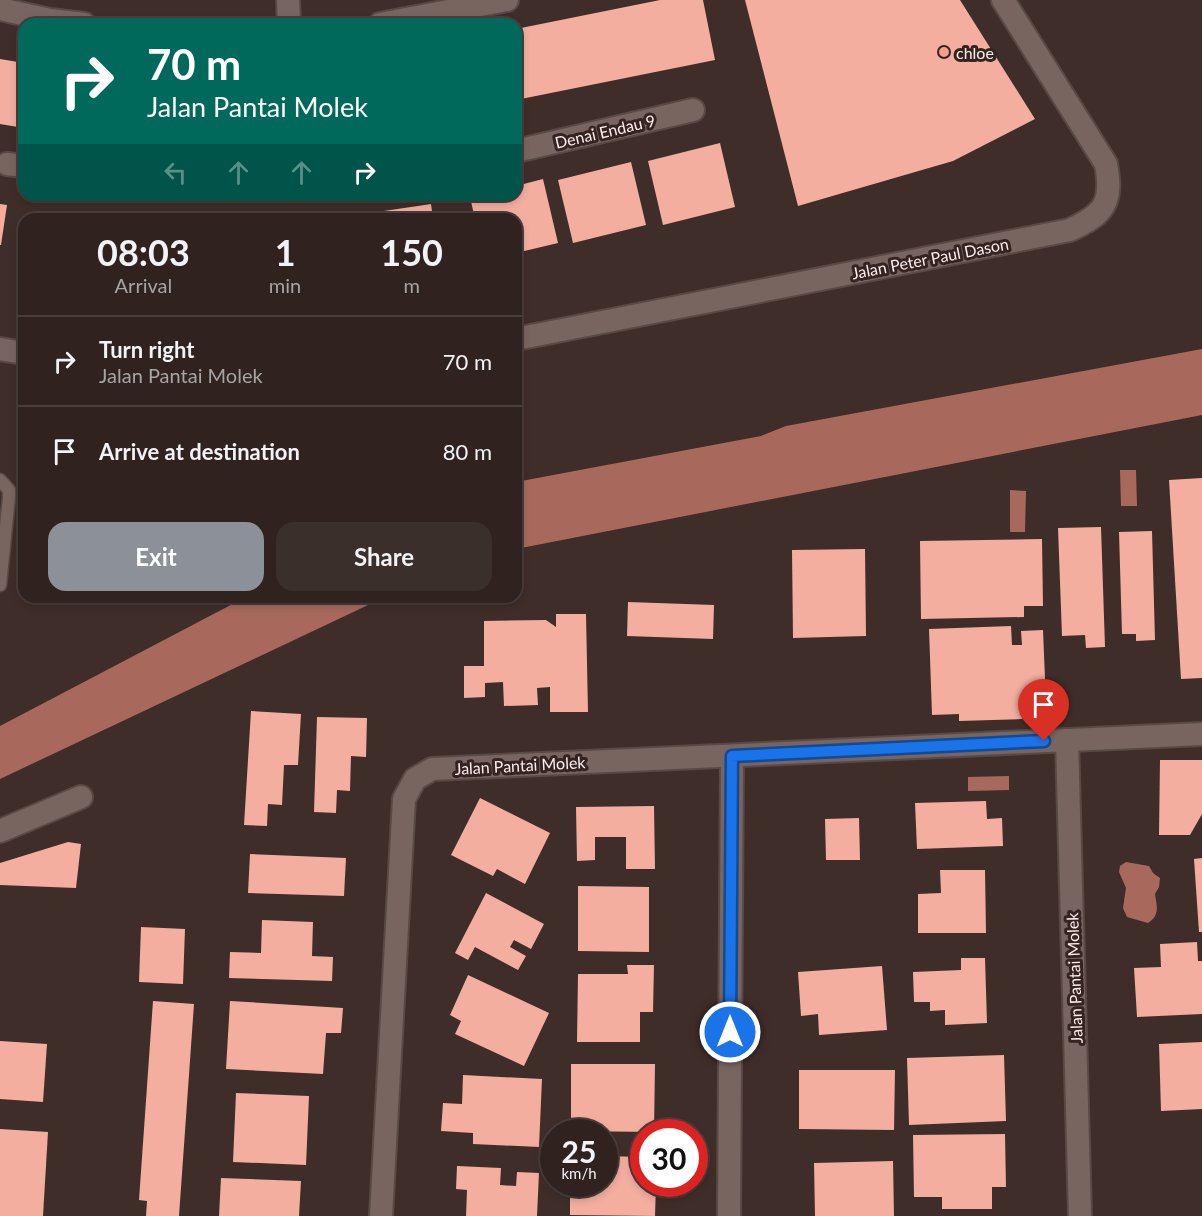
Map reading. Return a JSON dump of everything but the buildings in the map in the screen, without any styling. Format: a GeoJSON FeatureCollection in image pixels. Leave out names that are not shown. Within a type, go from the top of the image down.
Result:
{"type":"FeatureCollection","features":[{"type":"Feature","properties":{"kind":"street"},"geometry":{"type":"LineString","coordinates":[[288,0],[290,18]]}},
{"type":"Feature","properties":{"kind":"street"},"geometry":{"type":"LineString","coordinates":[[412,18],[507,0]]}},
{"type":"Feature","properties":{"kind":"street","name":"Jalan Peter Paul Dason"},"geometry":{"type":"LineString","coordinates":[[522,338],[1070,230],[1087,223],[1104,208],[1110,186],[1106,164],[1002,0]]}},
{"type":"Feature","properties":{"kind":"street"},"geometry":{"type":"LineString","coordinates":[[0,9],[41,18]]}},
{"type":"Feature","properties":{"kind":"street","name":"Denai Endau 9"},"geometry":{"type":"LineString","coordinates":[[522,150],[693,110]]}},
{"type":"Feature","properties":{"kind":"street"},"geometry":{"type":"LineString","coordinates":[[0,350],[18,352]]}},
{"type":"Feature","properties":{"kind":"street","name":"Jalan Pantai Molek"},"geometry":{"type":"LineString","coordinates":[[381,1216],[404,799],[415,779],[432,769],[1202,734]]}},
{"type":"Feature","properties":{"kind":"street","name":"Jalan Pantai Molek"},"geometry":{"type":"LineString","coordinates":[[1067,740],[1080,1216]]}},
{"type":"Feature","properties":{"kind":"street"},"geometry":{"type":"LineString","coordinates":[[729,1216],[732,756]]}},
{"type":"Feature","properties":{"kind":"street"},"geometry":{"type":"LineString","coordinates":[[0,831],[81,797]]}},
{"type":"Feature","properties":{"kind":"lane"},"geometry":{"type":"LineString","coordinates":[[0,480],[9,490],[0,585]]}},
{"type":"Feature","properties":{"kind":"shaded area"},"geometry":{"type":"Polygon","coordinates":[[[1202,349],[1202,415],[522,548],[522,481],[761,436],[786,426],[1202,349]]]}},
{"type":"Feature","properties":{"kind":"shaded area"},"geometry":{"type":"Polygon","coordinates":[[[1120,470],[1136,470],[1137,506],[1121,506],[1120,470]]]}},
{"type":"Feature","properties":{"kind":"shaded area"},"geometry":{"type":"Polygon","coordinates":[[[1010,490],[1026,491],[1025,532],[1010,532],[1010,490]]]}},
{"type":"Feature","properties":{"kind":"shaded area"},"geometry":{"type":"Polygon","coordinates":[[[235,603],[372,603],[0,779],[0,726],[235,603]]]}},
{"type":"Feature","properties":{"kind":"shaded area"},"geometry":{"type":"Polygon","coordinates":[[[1009,776],[1009,790],[968,791],[968,777],[1009,776]]]}},
{"type":"Feature","properties":{"kind":"shaded area"},"geometry":{"type":"Polygon","coordinates":[[[1126,862],[1149,866],[1160,878],[1155,894],[1156,914],[1148,923],[1127,917],[1123,908],[1126,888],[1119,872],[1120,866],[1126,862]]]}},
{"type":"Feature","properties":{"kind":"place","name":"chloe"},"geometry":{"type":"Point","coordinates":[944,52]}},
{"type":"Feature","properties":{"kind":"route"},"geometry":{"type":"LineString","coordinates":[[730,1032],[732,756],[1044,741]]}}]}
